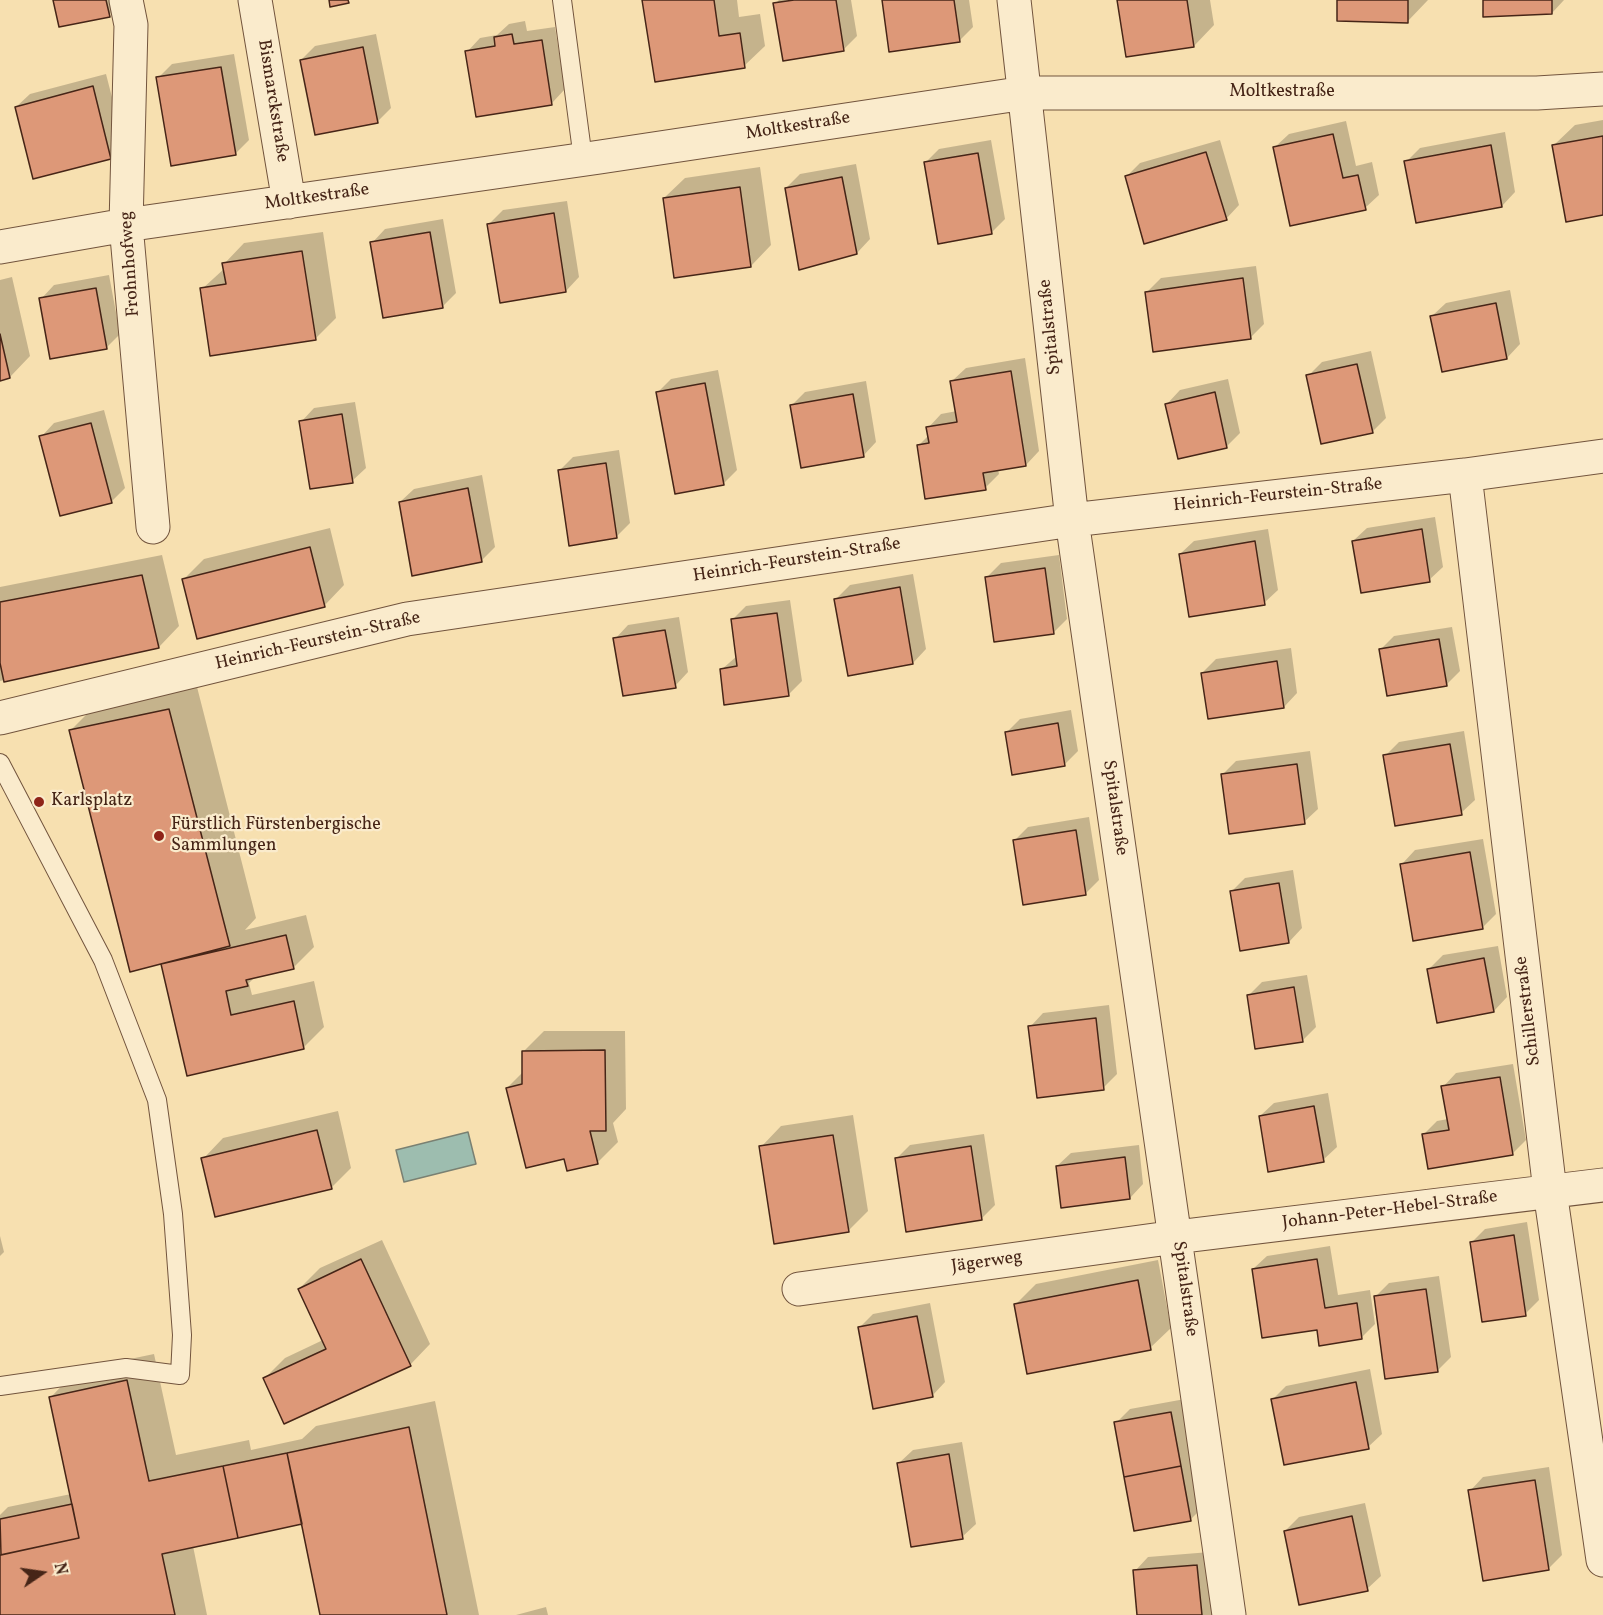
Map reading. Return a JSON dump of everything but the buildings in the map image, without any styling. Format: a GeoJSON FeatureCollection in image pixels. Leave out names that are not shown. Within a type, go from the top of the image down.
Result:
{"type":"FeatureCollection","features":[{"type":"Feature","properties":{"kind":"street","name":"Frohnhofweg"},"geometry":{"type":"LineString","coordinates":[[126,0],[131,25],[126,225],[153,528]]}},
{"type":"Feature","properties":{"kind":"street","name":"Bismarckstraße"},"geometry":{"type":"LineString","coordinates":[[255,0],[289,202]]}},
{"type":"Feature","properties":{"kind":"street","name":"Spitalstraße"},"geometry":{"type":"LineString","coordinates":[[1014,0],[1072,520],[1229,1615]]}},
{"type":"Feature","properties":{"kind":"street","name":"Moltkestraße"},"geometry":{"type":"LineString","coordinates":[[0,247],[126,225],[1025,93],[1536,93],[1603,89]]}},
{"type":"Feature","properties":{"kind":"street","name":"Heinrich-Feurstein-Straße"},"geometry":{"type":"LineString","coordinates":[[0,718],[407,619],[1072,520],[1465,475],[1603,456]]}},
{"type":"Feature","properties":{"kind":"street","name":"Schillerstraße"},"geometry":{"type":"LineString","coordinates":[[1465,475],[1550,1191],[1602,1550]]}},
{"type":"Feature","properties":{"kind":"street","name":"Johann-Peter-Hebel-Straße"},"geometry":{"type":"LineString","coordinates":[[1176,1237],[1603,1185]]}},
{"type":"Feature","properties":{"kind":"street","name":"Jägerweg"},"geometry":{"type":"LineString","coordinates":[[799,1289],[1176,1237]]}},
{"type":"Feature","properties":{"kind":"lane"},"geometry":{"type":"LineString","coordinates":[[562,0],[583,159]]}},
{"type":"Feature","properties":{"kind":"lane"},"geometry":{"type":"LineString","coordinates":[[0,763],[103,960],[157,1100],[173,1214],[182,1335],[180,1375],[126,1368],[0,1386]]}},
{"type":"Feature","properties":{"kind":"shaded area"},"geometry":{"type":"Polygon","coordinates":[[[468,1132],[476,1164],[404,1182],[396,1150],[468,1132]]]}},
{"type":"Feature","properties":{"kind":"place","name":"Karlsplatz"},"geometry":{"type":"Point","coordinates":[39,802]}},
{"type":"Feature","properties":{"kind":"place","name":"Fürstlich Fürstenbergische Sammlungen"},"geometry":{"type":"Point","coordinates":[159,836]}}]}
